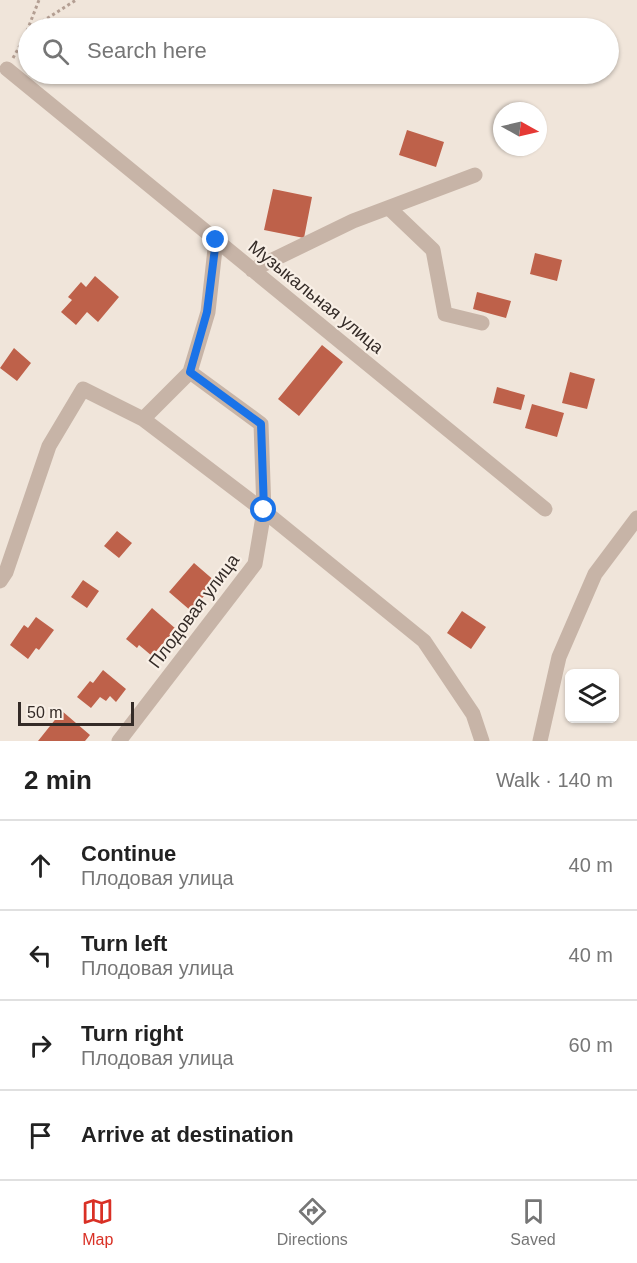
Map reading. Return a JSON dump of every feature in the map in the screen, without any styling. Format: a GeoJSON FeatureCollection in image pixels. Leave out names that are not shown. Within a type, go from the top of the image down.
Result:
{"type":"FeatureCollection","features":[{"type":"Feature","properties":{"kind":"street","name":"Музыкальная улица"},"geometry":{"type":"LineString","coordinates":[[7,69],[18,78]]}},
{"type":"Feature","properties":{"kind":"street","name":"Музыкальная улица"},"geometry":{"type":"LineString","coordinates":[[25,84],[545,509]]}},
{"type":"Feature","properties":{"kind":"street"},"geometry":{"type":"LineString","coordinates":[[252,270],[352,221],[475,175]]}},
{"type":"Feature","properties":{"kind":"street"},"geometry":{"type":"LineString","coordinates":[[389,208],[433,250],[445,314],[482,323]]}},
{"type":"Feature","properties":{"kind":"street"},"geometry":{"type":"LineString","coordinates":[[143,419],[190,372],[207,312],[216,240]]}},
{"type":"Feature","properties":{"kind":"street","name":"Плодовая улица"},"geometry":{"type":"LineString","coordinates":[[119,741],[255,564],[264,510],[261,424],[190,372]]}},
{"type":"Feature","properties":{"kind":"street"},"geometry":{"type":"LineString","coordinates":[[0,581],[6,572],[49,446],[83,389],[143,419],[264,510],[424,641],[473,714],[482,741]]}},
{"type":"Feature","properties":{"kind":"street"},"geometry":{"type":"LineString","coordinates":[[540,741],[559,657],[595,574],[637,518]]}},
{"type":"Feature","properties":{"kind":"path"},"geometry":{"type":"LineString","coordinates":[[32,18],[39,0]]}},
{"type":"Feature","properties":{"kind":"path"},"geometry":{"type":"LineString","coordinates":[[48,18],[76,0]]}},
{"type":"Feature","properties":{"kind":"building"},"geometry":{"type":"Polygon","coordinates":[[[407,130],[444,142],[436,167],[399,155],[407,130]]]}},
{"type":"Feature","properties":{"kind":"building"},"geometry":{"type":"Polygon","coordinates":[[[273,189],[312,197],[304,238],[264,230],[273,189]]]}},
{"type":"Feature","properties":{"kind":"building"},"geometry":{"type":"Polygon","coordinates":[[[535,253],[562,260],[557,281],[530,274],[535,253]]]}},
{"type":"Feature","properties":{"kind":"building"},"geometry":{"type":"Polygon","coordinates":[[[95,276],[119,297],[98,322],[87,312],[76,325],[61,312],[72,300],[68,297],[81,282],[86,287],[95,276]]]}},
{"type":"Feature","properties":{"kind":"building"},"geometry":{"type":"Polygon","coordinates":[[[477,292],[511,301],[506,318],[473,309],[477,292]]]}},
{"type":"Feature","properties":{"kind":"building"},"geometry":{"type":"Polygon","coordinates":[[[322,345],[343,362],[299,416],[278,399],[322,345]]]}},
{"type":"Feature","properties":{"kind":"building"},"geometry":{"type":"Polygon","coordinates":[[[14,348],[31,363],[17,381],[0,368],[14,348]]]}},
{"type":"Feature","properties":{"kind":"building"},"geometry":{"type":"Polygon","coordinates":[[[570,372],[595,379],[587,409],[562,403],[570,372]]]}},
{"type":"Feature","properties":{"kind":"building"},"geometry":{"type":"Polygon","coordinates":[[[497,387],[525,395],[521,410],[493,403],[497,387]]]}},
{"type":"Feature","properties":{"kind":"building"},"geometry":{"type":"Polygon","coordinates":[[[532,404],[564,413],[557,437],[525,428],[532,404]]]}},
{"type":"Feature","properties":{"kind":"building"},"geometry":{"type":"Polygon","coordinates":[[[117,531],[132,543],[119,558],[104,546],[117,531]]]}},
{"type":"Feature","properties":{"kind":"building"},"geometry":{"type":"Polygon","coordinates":[[[194,563],[216,582],[191,611],[169,592],[194,563]]]}},
{"type":"Feature","properties":{"kind":"building"},"geometry":{"type":"Polygon","coordinates":[[[83,580],[99,591],[87,608],[71,597],[83,580]]]}},
{"type":"Feature","properties":{"kind":"building"},"geometry":{"type":"Polygon","coordinates":[[[152,608],[176,629],[152,656],[139,645],[137,648],[126,639],[152,608]]]}},
{"type":"Feature","properties":{"kind":"building"},"geometry":{"type":"Polygon","coordinates":[[[462,611],[486,627],[471,649],[447,633],[462,611]]]}},
{"type":"Feature","properties":{"kind":"building"},"geometry":{"type":"Polygon","coordinates":[[[36,617],[54,630],[39,650],[36,648],[28,659],[10,645],[24,625],[28,628],[36,617]]]}},
{"type":"Feature","properties":{"kind":"building"},"geometry":{"type":"Polygon","coordinates":[[[103,670],[126,689],[116,702],[110,696],[106,701],[100,697],[91,708],[77,697],[90,681],[93,683],[103,670]]]}},
{"type":"Feature","properties":{"kind":"building"},"geometry":{"type":"Polygon","coordinates":[[[62,711],[90,735],[85,741],[38,741],[62,711]]]}},
{"type":"Feature","properties":{"kind":"route"},"geometry":{"type":"LineString","coordinates":[[216,240],[207,312],[190,372],[261,424],[264,510]]}}]}
